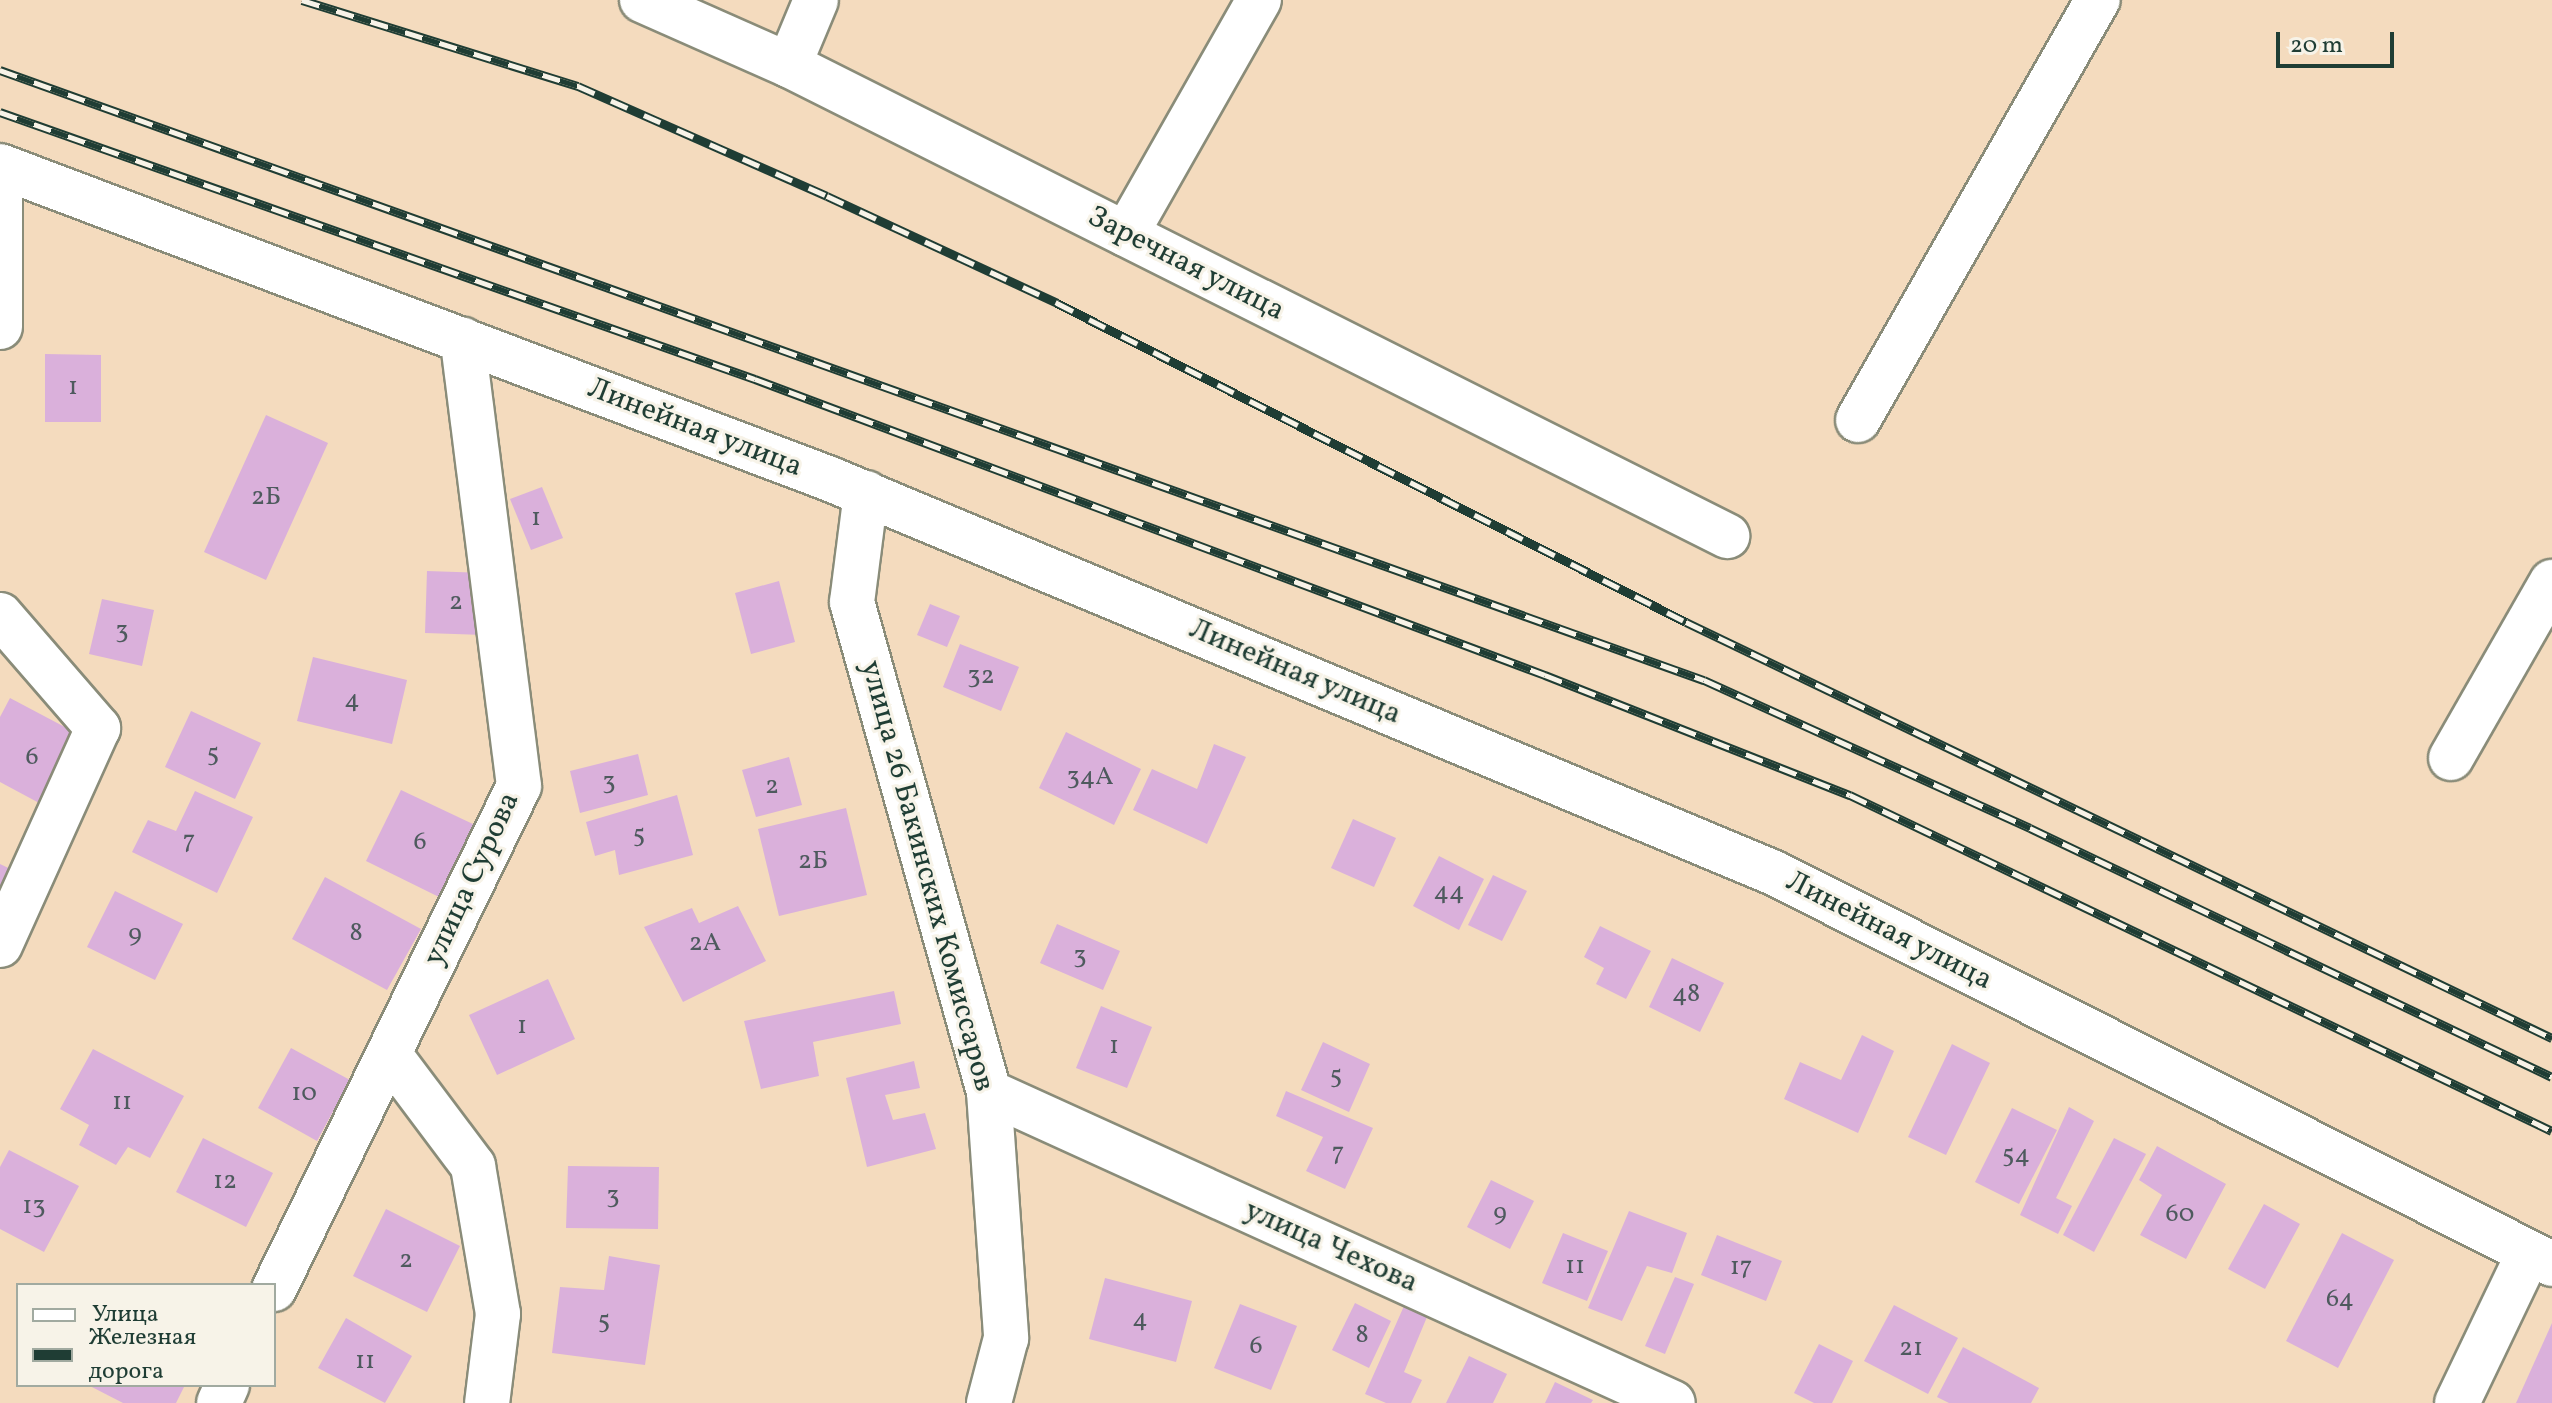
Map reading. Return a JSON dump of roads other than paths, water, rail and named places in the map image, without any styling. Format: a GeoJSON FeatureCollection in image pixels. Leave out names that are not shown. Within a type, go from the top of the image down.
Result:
{"type":"FeatureCollection","features":[{"type":"Feature","properties":{"kind":"street","name":"Заречная улица"},"geometry":{"type":"LineString","coordinates":[[642,0],[789,65],[1727,536]]}},
{"type":"Feature","properties":{"kind":"street"},"geometry":{"type":"LineString","coordinates":[[789,65],[816,0]]}},
{"type":"Feature","properties":{"kind":"street"},"geometry":{"type":"LineString","coordinates":[[1126,234],[1259,0]]}},
{"type":"Feature","properties":{"kind":"street"},"geometry":{"type":"LineString","coordinates":[[1858,420],[2098,0]]}},
{"type":"Feature","properties":{"kind":"street","name":"Линейная улица"},"geometry":{"type":"LineString","coordinates":[[0,166],[866,493],[1772,872],[2540,1259]]}},
{"type":"Feature","properties":{"kind":"street"},"geometry":{"type":"LineString","coordinates":[[0,198],[0,327]]}},
{"type":"Feature","properties":{"kind":"street","name":"улица Сурова"},"geometry":{"type":"LineString","coordinates":[[276,1285],[519,786],[463,340]]}},
{"type":"Feature","properties":{"kind":"street","name":"улица 26 Бакинских Комиссаров"},"geometry":{"type":"LineString","coordinates":[[866,493],[852,602],[989,1092],[1006,1338],[989,1403]]}},
{"type":"Feature","properties":{"kind":"street"},"geometry":{"type":"LineString","coordinates":[[2451,758],[2552,582]]}},
{"type":"Feature","properties":{"kind":"street"},"geometry":{"type":"LineString","coordinates":[[0,615],[98,728],[0,945]]}},
{"type":"Feature","properties":{"kind":"street"},"geometry":{"type":"LineString","coordinates":[[389,1054],[473,1166],[498,1314],[487,1403]]}},
{"type":"Feature","properties":{"kind":"street","name":"улица Чехова"},"geometry":{"type":"LineString","coordinates":[[989,1092],[1673,1403]]}},
{"type":"Feature","properties":{"kind":"street"},"geometry":{"type":"LineString","coordinates":[[2457,1403],[2540,1259]]}},
{"type":"Feature","properties":{"kind":"railway"},"geometry":{"type":"LineString","coordinates":[[302,0],[578,86],[827,196],[1057,303],[1686,622],[2552,1038]]}},
{"type":"Feature","properties":{"kind":"railway"},"geometry":{"type":"LineString","coordinates":[[0,70],[1704,680],[2030,828],[2552,1077]]}},
{"type":"Feature","properties":{"kind":"railway"},"geometry":{"type":"LineString","coordinates":[[0,112],[755,379],[1545,675],[1850,795],[2552,1131]]}}]}
